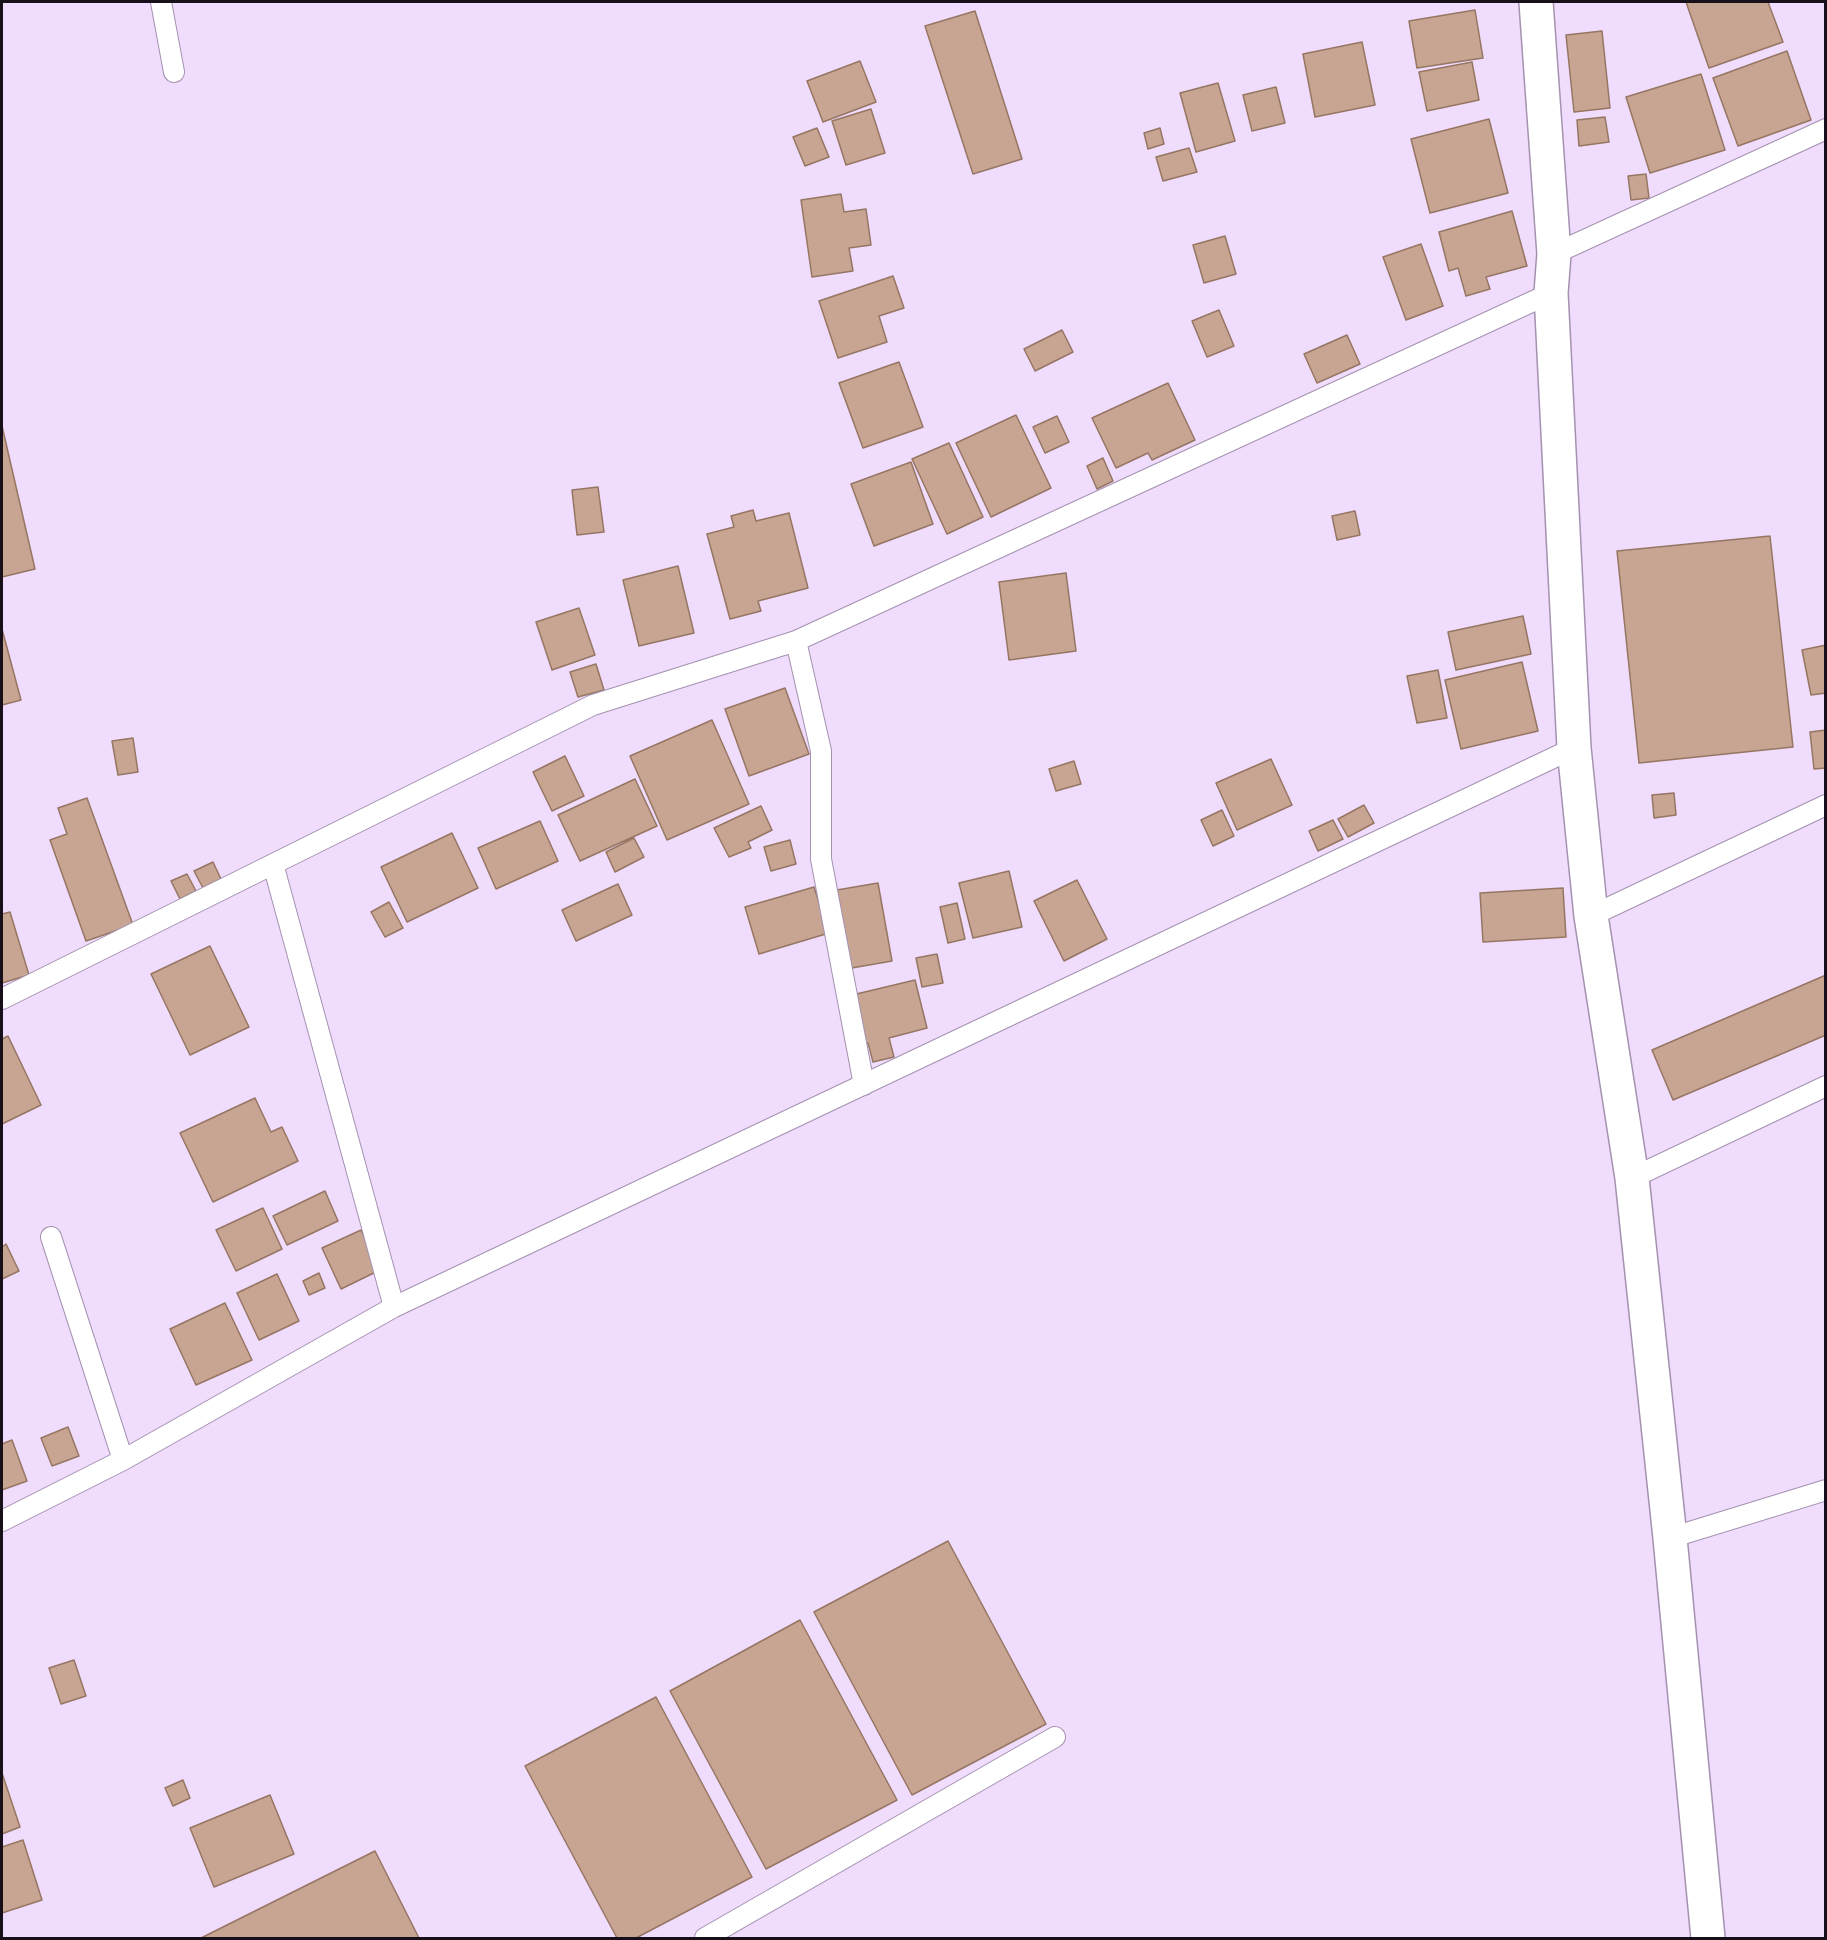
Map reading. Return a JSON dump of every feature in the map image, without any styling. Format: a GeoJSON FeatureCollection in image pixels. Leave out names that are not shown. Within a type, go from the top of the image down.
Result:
{"type":"FeatureCollection","features":[{"type":"Feature","properties":{"kind":"street"},"geometry":{"type":"LineString","coordinates":[[1536,2],[1554,254],[1551,293],[1574,748],[1591,916],[1632,1178],[1670,1538],[1708,1938]]}},
{"type":"Feature","properties":{"kind":"lane"},"geometry":{"type":"LineString","coordinates":[[161,2],[174,72]]}},
{"type":"Feature","properties":{"kind":"lane"},"geometry":{"type":"LineString","coordinates":[[1554,254],[1826,129]]}},
{"type":"Feature","properties":{"kind":"lane"},"geometry":{"type":"LineString","coordinates":[[2,999],[593,705],[796,641],[1551,293]]}},
{"type":"Feature","properties":{"kind":"lane"},"geometry":{"type":"LineString","coordinates":[[796,641],[821,751],[821,859],[864,1085]]}},
{"type":"Feature","properties":{"kind":"lane"},"geometry":{"type":"LineString","coordinates":[[2,1521],[123,1460],[394,1307],[1574,748]]}},
{"type":"Feature","properties":{"kind":"lane"},"geometry":{"type":"LineString","coordinates":[[1591,916],[1826,805]]}},
{"type":"Feature","properties":{"kind":"lane"},"geometry":{"type":"LineString","coordinates":[[273,864],[394,1307]]}},
{"type":"Feature","properties":{"kind":"lane"},"geometry":{"type":"LineString","coordinates":[[1632,1178],[1826,1086]]}},
{"type":"Feature","properties":{"kind":"lane"},"geometry":{"type":"LineString","coordinates":[[51,1238],[123,1460]]}},
{"type":"Feature","properties":{"kind":"lane"},"geometry":{"type":"LineString","coordinates":[[1670,1538],[1826,1490]]}},
{"type":"Feature","properties":{"kind":"lane"},"geometry":{"type":"LineString","coordinates":[[705,1938],[1055,1737]]}},
{"type":"Feature","properties":{"kind":"building"},"geometry":{"type":"Polygon","coordinates":[[[1686,2],[1768,2],[1783,42],[1709,68],[1686,2]]]}},
{"type":"Feature","properties":{"kind":"building"},"geometry":{"type":"Polygon","coordinates":[[[1475,10],[1483,58],[1417,68],[1409,21],[1475,10]]]}},
{"type":"Feature","properties":{"kind":"building"},"geometry":{"type":"Polygon","coordinates":[[[975,11],[1022,159],[973,174],[925,26],[975,11]]]}},
{"type":"Feature","properties":{"kind":"building"},"geometry":{"type":"Polygon","coordinates":[[[1602,31],[1610,108],[1574,112],[1566,35],[1602,31]]]}},
{"type":"Feature","properties":{"kind":"building"},"geometry":{"type":"Polygon","coordinates":[[[1362,42],[1375,105],[1315,117],[1303,54],[1362,42]]]}},
{"type":"Feature","properties":{"kind":"building"},"geometry":{"type":"Polygon","coordinates":[[[1787,51],[1811,120],[1738,146],[1713,78],[1787,51]]]}},
{"type":"Feature","properties":{"kind":"building"},"geometry":{"type":"Polygon","coordinates":[[[860,61],[876,102],[823,122],[807,81],[860,61]]]}},
{"type":"Feature","properties":{"kind":"building"},"geometry":{"type":"Polygon","coordinates":[[[1472,62],[1479,100],[1427,111],[1419,72],[1472,62]]]}},
{"type":"Feature","properties":{"kind":"building"},"geometry":{"type":"Polygon","coordinates":[[[1701,74],[1725,150],[1650,173],[1626,97],[1701,74]]]}},
{"type":"Feature","properties":{"kind":"building"},"geometry":{"type":"Polygon","coordinates":[[[1218,83],[1235,141],[1196,152],[1180,93],[1218,83]]]}},
{"type":"Feature","properties":{"kind":"building"},"geometry":{"type":"Polygon","coordinates":[[[1276,87],[1285,123],[1252,131],[1243,95],[1276,87]]]}},
{"type":"Feature","properties":{"kind":"building"},"geometry":{"type":"Polygon","coordinates":[[[871,109],[885,153],[846,165],[832,121],[871,109]]]}},
{"type":"Feature","properties":{"kind":"building"},"geometry":{"type":"Polygon","coordinates":[[[1605,117],[1609,142],[1579,146],[1577,120],[1605,117]]]}},
{"type":"Feature","properties":{"kind":"building"},"geometry":{"type":"Polygon","coordinates":[[[1489,119],[1508,193],[1430,213],[1411,139],[1489,119]]]}},
{"type":"Feature","properties":{"kind":"building"},"geometry":{"type":"Polygon","coordinates":[[[817,128],[829,157],[805,166],[793,137],[817,128]]]}},
{"type":"Feature","properties":{"kind":"building"},"geometry":{"type":"Polygon","coordinates":[[[1160,128],[1164,144],[1148,149],[1144,133],[1160,128]]]}},
{"type":"Feature","properties":{"kind":"building"},"geometry":{"type":"Polygon","coordinates":[[[1189,148],[1197,172],[1163,181],[1156,157],[1189,148]]]}},
{"type":"Feature","properties":{"kind":"building"},"geometry":{"type":"Polygon","coordinates":[[[1646,174],[1649,198],[1631,200],[1628,176],[1646,174]]]}},
{"type":"Feature","properties":{"kind":"building"},"geometry":{"type":"Polygon","coordinates":[[[841,194],[844,212],[866,209],[871,245],[849,248],[853,271],[812,277],[801,200],[841,194]]]}},
{"type":"Feature","properties":{"kind":"building"},"geometry":{"type":"Polygon","coordinates":[[[1512,211],[1527,266],[1486,277],[1490,289],[1466,296],[1458,268],[1449,271],[1439,232],[1512,211]]]}},
{"type":"Feature","properties":{"kind":"building"},"geometry":{"type":"Polygon","coordinates":[[[1225,236],[1236,274],[1204,283],[1193,245],[1225,236]]]}},
{"type":"Feature","properties":{"kind":"building"},"geometry":{"type":"Polygon","coordinates":[[[1421,244],[1443,306],[1406,320],[1383,257],[1421,244]]]}},
{"type":"Feature","properties":{"kind":"building"},"geometry":{"type":"Polygon","coordinates":[[[893,276],[904,308],[879,316],[887,342],[838,358],[819,301],[893,276]]]}},
{"type":"Feature","properties":{"kind":"building"},"geometry":{"type":"Polygon","coordinates":[[[1219,310],[1234,346],[1207,357],[1192,321],[1219,310]]]}},
{"type":"Feature","properties":{"kind":"building"},"geometry":{"type":"Polygon","coordinates":[[[1062,330],[1073,352],[1035,371],[1024,349],[1062,330]]]}},
{"type":"Feature","properties":{"kind":"building"},"geometry":{"type":"Polygon","coordinates":[[[1347,335],[1360,364],[1317,383],[1304,354],[1347,335]]]}},
{"type":"Feature","properties":{"kind":"building"},"geometry":{"type":"Polygon","coordinates":[[[899,362],[923,427],[863,448],[839,383],[899,362]]]}},
{"type":"Feature","properties":{"kind":"building"},"geometry":{"type":"Polygon","coordinates":[[[1168,383],[1195,440],[1152,460],[1148,453],[1116,468],[1092,418],[1168,383]]]}},
{"type":"Feature","properties":{"kind":"building"},"geometry":{"type":"Polygon","coordinates":[[[1016,415],[1051,488],[991,517],[956,443],[1016,415]]]}},
{"type":"Feature","properties":{"kind":"building"},"geometry":{"type":"Polygon","coordinates":[[[1057,416],[1069,442],[1045,453],[1033,427],[1057,416]]]}},
{"type":"Feature","properties":{"kind":"building"},"geometry":{"type":"Polygon","coordinates":[[[2,426],[35,569],[2,577],[2,426]]]}},
{"type":"Feature","properties":{"kind":"building"},"geometry":{"type":"Polygon","coordinates":[[[949,443],[983,517],[947,534],[912,459],[949,443]]]}},
{"type":"Feature","properties":{"kind":"building"},"geometry":{"type":"Polygon","coordinates":[[[1103,458],[1113,481],[1097,489],[1087,466],[1103,458]]]}},
{"type":"Feature","properties":{"kind":"building"},"geometry":{"type":"Polygon","coordinates":[[[911,462],[933,524],[874,546],[851,484],[911,462]]]}},
{"type":"Feature","properties":{"kind":"building"},"geometry":{"type":"Polygon","coordinates":[[[598,487],[604,532],[577,535],[572,490],[598,487]]]}},
{"type":"Feature","properties":{"kind":"building"},"geometry":{"type":"Polygon","coordinates":[[[753,510],[756,521],[789,513],[808,588],[758,601],[761,611],[730,619],[707,534],[734,527],[731,516],[753,510]]]}},
{"type":"Feature","properties":{"kind":"building"},"geometry":{"type":"Polygon","coordinates":[[[1355,511],[1360,535],[1337,540],[1332,516],[1355,511]]]}},
{"type":"Feature","properties":{"kind":"building"},"geometry":{"type":"Polygon","coordinates":[[[1770,536],[1793,747],[1639,763],[1617,551],[1770,536]]]}},
{"type":"Feature","properties":{"kind":"building"},"geometry":{"type":"Polygon","coordinates":[[[678,566],[694,633],[639,646],[623,580],[678,566]]]}},
{"type":"Feature","properties":{"kind":"building"},"geometry":{"type":"Polygon","coordinates":[[[1066,573],[1076,651],[1009,660],[999,582],[1066,573]]]}},
{"type":"Feature","properties":{"kind":"building"},"geometry":{"type":"Polygon","coordinates":[[[579,608],[595,655],[552,670],[536,622],[579,608]]]}},
{"type":"Feature","properties":{"kind":"building"},"geometry":{"type":"Polygon","coordinates":[[[1523,616],[1531,654],[1456,670],[1448,632],[1523,616]]]}},
{"type":"Feature","properties":{"kind":"building"},"geometry":{"type":"Polygon","coordinates":[[[2,629],[21,700],[2,705],[2,629]]]}},
{"type":"Feature","properties":{"kind":"building"},"geometry":{"type":"Polygon","coordinates":[[[1826,645],[1826,693],[1811,695],[1802,650],[1826,645]]]}},
{"type":"Feature","properties":{"kind":"building"},"geometry":{"type":"Polygon","coordinates":[[[1522,662],[1538,731],[1461,749],[1445,680],[1522,662]]]}},
{"type":"Feature","properties":{"kind":"building"},"geometry":{"type":"Polygon","coordinates":[[[596,664],[604,690],[578,697],[570,672],[596,664]]]}},
{"type":"Feature","properties":{"kind":"building"},"geometry":{"type":"Polygon","coordinates":[[[1438,670],[1447,718],[1417,723],[1407,676],[1438,670]]]}},
{"type":"Feature","properties":{"kind":"building"},"geometry":{"type":"Polygon","coordinates":[[[785,688],[809,754],[749,776],[725,709],[785,688]]]}},
{"type":"Feature","properties":{"kind":"building"},"geometry":{"type":"Polygon","coordinates":[[[712,720],[749,804],[667,840],[630,756],[712,720]]]}},
{"type":"Feature","properties":{"kind":"building"},"geometry":{"type":"Polygon","coordinates":[[[1826,730],[1826,768],[1814,769],[1810,732],[1826,730]]]}},
{"type":"Feature","properties":{"kind":"building"},"geometry":{"type":"Polygon","coordinates":[[[133,738],[138,772],[118,775],[112,741],[133,738]]]}},
{"type":"Feature","properties":{"kind":"building"},"geometry":{"type":"Polygon","coordinates":[[[565,756],[584,796],[552,811],[533,772],[565,756]]]}},
{"type":"Feature","properties":{"kind":"building"},"geometry":{"type":"Polygon","coordinates":[[[1271,759],[1292,805],[1237,830],[1216,783],[1271,759]]]}},
{"type":"Feature","properties":{"kind":"building"},"geometry":{"type":"Polygon","coordinates":[[[1074,761],[1081,784],[1056,791],[1049,769],[1074,761]]]}},
{"type":"Feature","properties":{"kind":"building"},"geometry":{"type":"Polygon","coordinates":[[[635,779],[657,826],[580,861],[558,815],[635,779]]]}},
{"type":"Feature","properties":{"kind":"building"},"geometry":{"type":"Polygon","coordinates":[[[1674,793],[1676,815],[1654,818],[1652,795],[1674,793]]]}},
{"type":"Feature","properties":{"kind":"building"},"geometry":{"type":"Polygon","coordinates":[[[87,798],[133,925],[86,941],[50,840],[67,834],[58,808],[87,798]]]}},
{"type":"Feature","properties":{"kind":"building"},"geometry":{"type":"Polygon","coordinates":[[[1364,805],[1374,823],[1348,837],[1338,819],[1364,805]]]}},
{"type":"Feature","properties":{"kind":"building"},"geometry":{"type":"Polygon","coordinates":[[[761,806],[772,830],[748,842],[751,848],[729,857],[714,828],[761,806]]]}},
{"type":"Feature","properties":{"kind":"building"},"geometry":{"type":"Polygon","coordinates":[[[1222,810],[1234,836],[1213,846],[1201,820],[1222,810]]]}},
{"type":"Feature","properties":{"kind":"building"},"geometry":{"type":"Polygon","coordinates":[[[1333,820],[1343,839],[1318,851],[1309,831],[1333,820]]]}},
{"type":"Feature","properties":{"kind":"building"},"geometry":{"type":"Polygon","coordinates":[[[540,821],[558,861],[496,889],[478,848],[540,821]]]}},
{"type":"Feature","properties":{"kind":"building"},"geometry":{"type":"Polygon","coordinates":[[[452,833],[478,888],[407,922],[381,867],[452,833]]]}},
{"type":"Feature","properties":{"kind":"building"},"geometry":{"type":"Polygon","coordinates":[[[634,838],[644,857],[615,872],[606,852],[634,838]]]}},
{"type":"Feature","properties":{"kind":"building"},"geometry":{"type":"Polygon","coordinates":[[[790,840],[796,864],[771,871],[764,847],[790,840]]]}},
{"type":"Feature","properties":{"kind":"building"},"geometry":{"type":"Polygon","coordinates":[[[213,862],[221,879],[203,888],[194,871],[213,862]]]}},
{"type":"Feature","properties":{"kind":"building"},"geometry":{"type":"Polygon","coordinates":[[[1009,871],[1022,927],[973,938],[959,883],[1009,871]]]}},
{"type":"Feature","properties":{"kind":"building"},"geometry":{"type":"Polygon","coordinates":[[[187,874],[196,891],[180,899],[171,881],[187,874]]]}},
{"type":"Feature","properties":{"kind":"building"},"geometry":{"type":"Polygon","coordinates":[[[1077,880],[1107,939],[1064,961],[1034,901],[1077,880]]]}},
{"type":"Feature","properties":{"kind":"building"},"geometry":{"type":"Polygon","coordinates":[[[878,883],[892,961],[846,969],[831,891],[878,883]]]}},
{"type":"Feature","properties":{"kind":"building"},"geometry":{"type":"Polygon","coordinates":[[[618,884],[632,915],[576,941],[562,910],[618,884]]]}},
{"type":"Feature","properties":{"kind":"building"},"geometry":{"type":"Polygon","coordinates":[[[814,887],[829,933],[759,954],[745,907],[814,887]]]}},
{"type":"Feature","properties":{"kind":"building"},"geometry":{"type":"Polygon","coordinates":[[[1563,888],[1566,937],[1483,942],[1480,893],[1563,888]]]}},
{"type":"Feature","properties":{"kind":"building"},"geometry":{"type":"Polygon","coordinates":[[[389,902],[403,928],[385,937],[371,912],[389,902]]]}},
{"type":"Feature","properties":{"kind":"building"},"geometry":{"type":"Polygon","coordinates":[[[957,903],[965,939],[948,943],[940,907],[957,903]]]}},
{"type":"Feature","properties":{"kind":"building"},"geometry":{"type":"Polygon","coordinates":[[[10,912],[29,975],[2,983],[2,914],[10,912]]]}},
{"type":"Feature","properties":{"kind":"building"},"geometry":{"type":"Polygon","coordinates":[[[210,946],[249,1027],[190,1055],[151,974],[210,946]]]}},
{"type":"Feature","properties":{"kind":"building"},"geometry":{"type":"Polygon","coordinates":[[[937,954],[943,983],[922,987],[916,958],[937,954]]]}},
{"type":"Feature","properties":{"kind":"building"},"geometry":{"type":"Polygon","coordinates":[[[1826,975],[1826,1035],[1673,1100],[1652,1050],[1826,975]]]}},
{"type":"Feature","properties":{"kind":"building"},"geometry":{"type":"Polygon","coordinates":[[[915,980],[927,1028],[889,1038],[894,1057],[873,1062],[868,1043],[860,1045],[848,996],[915,980]]]}},
{"type":"Feature","properties":{"kind":"building"},"geometry":{"type":"Polygon","coordinates":[[[8,1036],[41,1105],[2,1124],[2,1039],[8,1036]]]}},
{"type":"Feature","properties":{"kind":"building"},"geometry":{"type":"Polygon","coordinates":[[[255,1098],[271,1132],[282,1127],[298,1161],[213,1202],[180,1133],[255,1098]]]}},
{"type":"Feature","properties":{"kind":"building"},"geometry":{"type":"Polygon","coordinates":[[[325,1191],[338,1221],[287,1245],[273,1216],[325,1191]]]}},
{"type":"Feature","properties":{"kind":"building"},"geometry":{"type":"Polygon","coordinates":[[[263,1208],[282,1249],[236,1271],[216,1230],[263,1208]]]}},
{"type":"Feature","properties":{"kind":"building"},"geometry":{"type":"Polygon","coordinates":[[[361,1230],[380,1270],[341,1289],[322,1248],[361,1230]]]}},
{"type":"Feature","properties":{"kind":"building"},"geometry":{"type":"Polygon","coordinates":[[[6,1244],[19,1271],[2,1279],[2,1247],[6,1244]]]}},
{"type":"Feature","properties":{"kind":"building"},"geometry":{"type":"Polygon","coordinates":[[[319,1273],[325,1288],[309,1295],[303,1281],[319,1273]]]}},
{"type":"Feature","properties":{"kind":"building"},"geometry":{"type":"Polygon","coordinates":[[[277,1274],[299,1321],[259,1340],[237,1293],[277,1274]]]}},
{"type":"Feature","properties":{"kind":"building"},"geometry":{"type":"Polygon","coordinates":[[[225,1303],[252,1360],[196,1385],[170,1329],[225,1303]]]}},
{"type":"Feature","properties":{"kind":"building"},"geometry":{"type":"Polygon","coordinates":[[[68,1427],[79,1456],[52,1466],[41,1438],[68,1427]]]}},
{"type":"Feature","properties":{"kind":"building"},"geometry":{"type":"Polygon","coordinates":[[[12,1440],[27,1481],[2,1490],[2,1444],[12,1440]]]}},
{"type":"Feature","properties":{"kind":"building"},"geometry":{"type":"Polygon","coordinates":[[[948,1541],[1046,1724],[912,1795],[814,1612],[948,1541]]]}},
{"type":"Feature","properties":{"kind":"building"},"geometry":{"type":"Polygon","coordinates":[[[800,1620],[897,1800],[766,1869],[670,1691],[800,1620]]]}},
{"type":"Feature","properties":{"kind":"building"},"geometry":{"type":"Polygon","coordinates":[[[74,1660],[86,1696],[61,1704],[49,1668],[74,1660]]]}},
{"type":"Feature","properties":{"kind":"building"},"geometry":{"type":"Polygon","coordinates":[[[656,1697],[752,1877],[636,1938],[617,1938],[525,1766],[656,1697]]]}},
{"type":"Feature","properties":{"kind":"building"},"geometry":{"type":"Polygon","coordinates":[[[2,1773],[20,1827],[2,1834],[2,1773]]]}},
{"type":"Feature","properties":{"kind":"building"},"geometry":{"type":"Polygon","coordinates":[[[183,1780],[190,1798],[173,1806],[165,1788],[183,1780]]]}},
{"type":"Feature","properties":{"kind":"building"},"geometry":{"type":"Polygon","coordinates":[[[270,1795],[294,1854],[214,1887],[190,1828],[270,1795]]]}},
{"type":"Feature","properties":{"kind":"building"},"geometry":{"type":"Polygon","coordinates":[[[23,1840],[42,1900],[2,1913],[2,1847],[23,1840]]]}},
{"type":"Feature","properties":{"kind":"building"},"geometry":{"type":"Polygon","coordinates":[[[375,1851],[419,1938],[201,1938],[375,1851]]]}}]}
